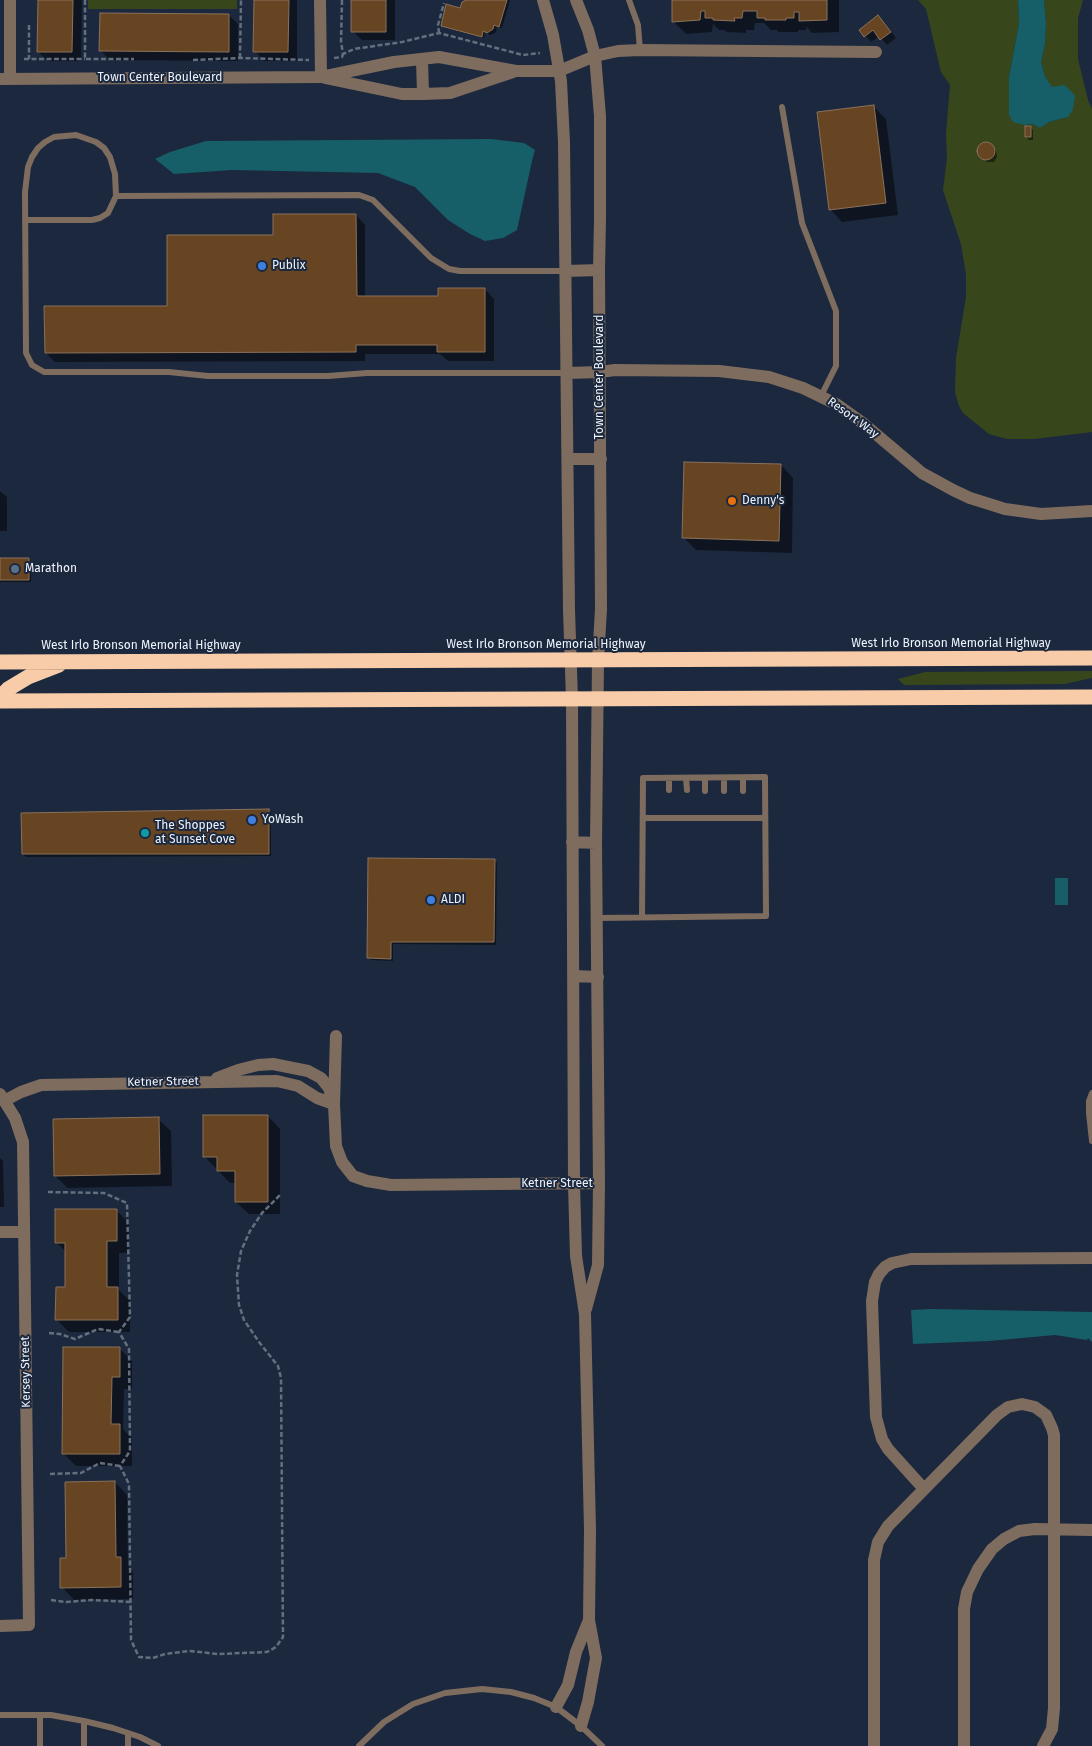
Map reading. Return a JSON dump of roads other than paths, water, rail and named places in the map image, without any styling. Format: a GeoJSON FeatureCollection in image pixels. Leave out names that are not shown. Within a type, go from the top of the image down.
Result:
{"type":"FeatureCollection","features":[{"type":"Feature","properties":{"kind":"highway","name":"West Irlo Bronson Memorial Highway"},"geometry":{"type":"LineString","coordinates":[[0,662],[1092,658]]}},
{"type":"Feature","properties":{"kind":"highway"},"geometry":{"type":"LineString","coordinates":[[0,697],[8,688],[28,677],[68,662]]}},
{"type":"Feature","properties":{"kind":"highway"},"geometry":{"type":"LineString","coordinates":[[0,701],[1092,697]]}},
{"type":"Feature","properties":{"kind":"street"},"geometry":{"type":"LineString","coordinates":[[5,79],[10,59],[10,0]]}},
{"type":"Feature","properties":{"kind":"street"},"geometry":{"type":"LineString","coordinates":[[320,0],[321,77]]}},
{"type":"Feature","properties":{"kind":"street"},"geometry":{"type":"LineString","coordinates":[[543,0],[553,35],[559,71],[564,142],[568,373],[569,610],[572,699],[574,1184],[576,1256],[585,1314],[590,1530],[589,1620],[596,1658],[588,1702],[581,1726]]}},
{"type":"Feature","properties":{"kind":"street","name":"Town Center Boulevard"},"geometry":{"type":"LineString","coordinates":[[576,0],[588,30],[595,56],[600,116],[601,609],[598,661],[596,843],[598,1265],[585,1314]]}},
{"type":"Feature","properties":{"kind":"street"},"geometry":{"type":"LineString","coordinates":[[595,56],[640,50],[876,52]]}},
{"type":"Feature","properties":{"kind":"street","name":"Town Center Boulevard"},"geometry":{"type":"LineString","coordinates":[[5,79],[321,77],[394,62],[439,57],[516,71],[559,71],[595,56]]}},
{"type":"Feature","properties":{"kind":"street"},"geometry":{"type":"LineString","coordinates":[[422,59],[423,94]]}},
{"type":"Feature","properties":{"kind":"street","name":"Town Center Boulevard"},"geometry":{"type":"LineString","coordinates":[[321,77],[402,94],[423,94],[450,93],[516,71]]}},
{"type":"Feature","properties":{"kind":"street"},"geometry":{"type":"LineString","coordinates":[[566,270],[599,270]]}},
{"type":"Feature","properties":{"kind":"street","name":"Resort Way"},"geometry":{"type":"LineString","coordinates":[[568,373],[615,370],[734,372],[769,377],[821,396],[850,414],[922,473],[961,494],[987,504],[1023,512],[1058,514],[1092,511]]}},
{"type":"Feature","properties":{"kind":"street"},"geometry":{"type":"LineString","coordinates":[[568,459],[601,459]]}},
{"type":"Feature","properties":{"kind":"street"},"geometry":{"type":"LineString","coordinates":[[572,842],[596,843]]}},
{"type":"Feature","properties":{"kind":"street"},"geometry":{"type":"LineString","coordinates":[[573,976],[598,977]]}},
{"type":"Feature","properties":{"kind":"street","name":"Ketner Street"},"geometry":{"type":"LineString","coordinates":[[336,1036],[334,1104],[336,1146],[342,1162],[353,1176],[367,1181],[391,1185],[599,1183]]}},
{"type":"Feature","properties":{"kind":"street","name":"Ketner Street"},"geometry":{"type":"LineString","coordinates":[[2,1098],[41,1085],[210,1081],[238,1070],[258,1065],[273,1064],[308,1071],[321,1078],[328,1088],[334,1104]]}},
{"type":"Feature","properties":{"kind":"street"},"geometry":{"type":"LineString","coordinates":[[210,1081],[277,1081],[298,1086],[317,1098],[334,1104]]}},
{"type":"Feature","properties":{"kind":"street","name":"Kersey Street"},"geometry":{"type":"LineString","coordinates":[[0,1626],[29,1626],[23,1142],[15,1118],[2,1098]]}},
{"type":"Feature","properties":{"kind":"street"},"geometry":{"type":"LineString","coordinates":[[0,1232],[24,1232]]}},
{"type":"Feature","properties":{"kind":"street"},"geometry":{"type":"LineString","coordinates":[[924,1489],[888,1449],[882,1439],[876,1417],[872,1291],[879,1274],[892,1263],[911,1259],[1092,1258]]}},
{"type":"Feature","properties":{"kind":"street"},"geometry":{"type":"LineString","coordinates":[[874,1746],[874,1560],[878,1542],[888,1526],[924,1489],[1002,1411],[1015,1404],[1035,1407],[1046,1415],[1054,1435],[1054,1720],[1049,1736],[1043,1746]]}},
{"type":"Feature","properties":{"kind":"street"},"geometry":{"type":"LineString","coordinates":[[964,1746],[964,1609],[970,1584],[986,1555],[1004,1539],[1027,1530],[1092,1530]]}},
{"type":"Feature","properties":{"kind":"street"},"geometry":{"type":"LineString","coordinates":[[556,1707],[568,1685],[576,1652],[589,1620]]}},
{"type":"Feature","properties":{"kind":"lane"},"geometry":{"type":"LineString","coordinates":[[629,0],[638,25],[640,50]]}},
{"type":"Feature","properties":{"kind":"lane"},"geometry":{"type":"LineString","coordinates":[[782,107],[802,223],[836,311],[836,366],[821,396]]}},
{"type":"Feature","properties":{"kind":"lane"},"geometry":{"type":"LineString","coordinates":[[25,220],[92,220],[108,213],[116,196],[115,174],[113,165],[104,148],[76,135],[54,137],[38,148],[28,167],[25,220],[26,353],[32,365],[44,372],[169,372],[208,376],[328,376],[376,373],[568,373]]}},
{"type":"Feature","properties":{"kind":"lane"},"geometry":{"type":"LineString","coordinates":[[116,196],[359,195],[373,200],[431,258],[449,268],[460,271],[566,270]]}},
{"type":"Feature","properties":{"kind":"lane"},"geometry":{"type":"LineString","coordinates":[[597,918],[766,916],[765,777],[643,778],[642,917]]}},
{"type":"Feature","properties":{"kind":"lane"},"geometry":{"type":"LineString","coordinates":[[669,778],[669,790]]}},
{"type":"Feature","properties":{"kind":"lane"},"geometry":{"type":"LineString","coordinates":[[686,778],[687,790]]}},
{"type":"Feature","properties":{"kind":"lane"},"geometry":{"type":"LineString","coordinates":[[705,778],[705,791]]}},
{"type":"Feature","properties":{"kind":"lane"},"geometry":{"type":"LineString","coordinates":[[724,778],[724,792]]}},
{"type":"Feature","properties":{"kind":"lane"},"geometry":{"type":"LineString","coordinates":[[743,778],[743,791]]}},
{"type":"Feature","properties":{"kind":"lane"},"geometry":{"type":"LineString","coordinates":[[724,809],[724,818]]}},
{"type":"Feature","properties":{"kind":"lane"},"geometry":{"type":"LineString","coordinates":[[743,809],[744,818]]}},
{"type":"Feature","properties":{"kind":"lane"},"geometry":{"type":"LineString","coordinates":[[643,818],[669,814],[706,814],[724,818],[765,818]]}},
{"type":"Feature","properties":{"kind":"lane"},"geometry":{"type":"LineString","coordinates":[[1092,1093],[1090,1101],[1092,1141]]}},
{"type":"Feature","properties":{"kind":"lane"},"geometry":{"type":"LineString","coordinates":[[359,1746],[370,1733],[398,1712],[413,1704],[445,1693],[465,1690],[499,1690],[534,1698],[556,1707],[581,1726],[602,1746]]}},
{"type":"Feature","properties":{"kind":"lane"},"geometry":{"type":"LineString","coordinates":[[0,1715],[40,1715],[84,1721],[128,1733],[158,1746]]}},
{"type":"Feature","properties":{"kind":"lane"},"geometry":{"type":"LineString","coordinates":[[40,1715],[40,1746]]}},
{"type":"Feature","properties":{"kind":"lane"},"geometry":{"type":"LineString","coordinates":[[84,1721],[84,1746]]}},
{"type":"Feature","properties":{"kind":"lane"},"geometry":{"type":"LineString","coordinates":[[128,1733],[128,1746]]}},
{"type":"Feature","properties":{"kind":"place","name":"Publix"},"geometry":{"type":"Point","coordinates":[262,266]}},
{"type":"Feature","properties":{"kind":"place","name":"Denny's"},"geometry":{"type":"Point","coordinates":[732,501]}},
{"type":"Feature","properties":{"kind":"place","name":"Marathon"},"geometry":{"type":"Point","coordinates":[15,569]}},
{"type":"Feature","properties":{"kind":"place","name":"YoWash"},"geometry":{"type":"Point","coordinates":[252,820]}},
{"type":"Feature","properties":{"kind":"place","name":"The Shoppes at Sunset Cove"},"geometry":{"type":"Point","coordinates":[145,833]}},
{"type":"Feature","properties":{"kind":"place","name":"ALDI"},"geometry":{"type":"Point","coordinates":[431,900]}}]}
